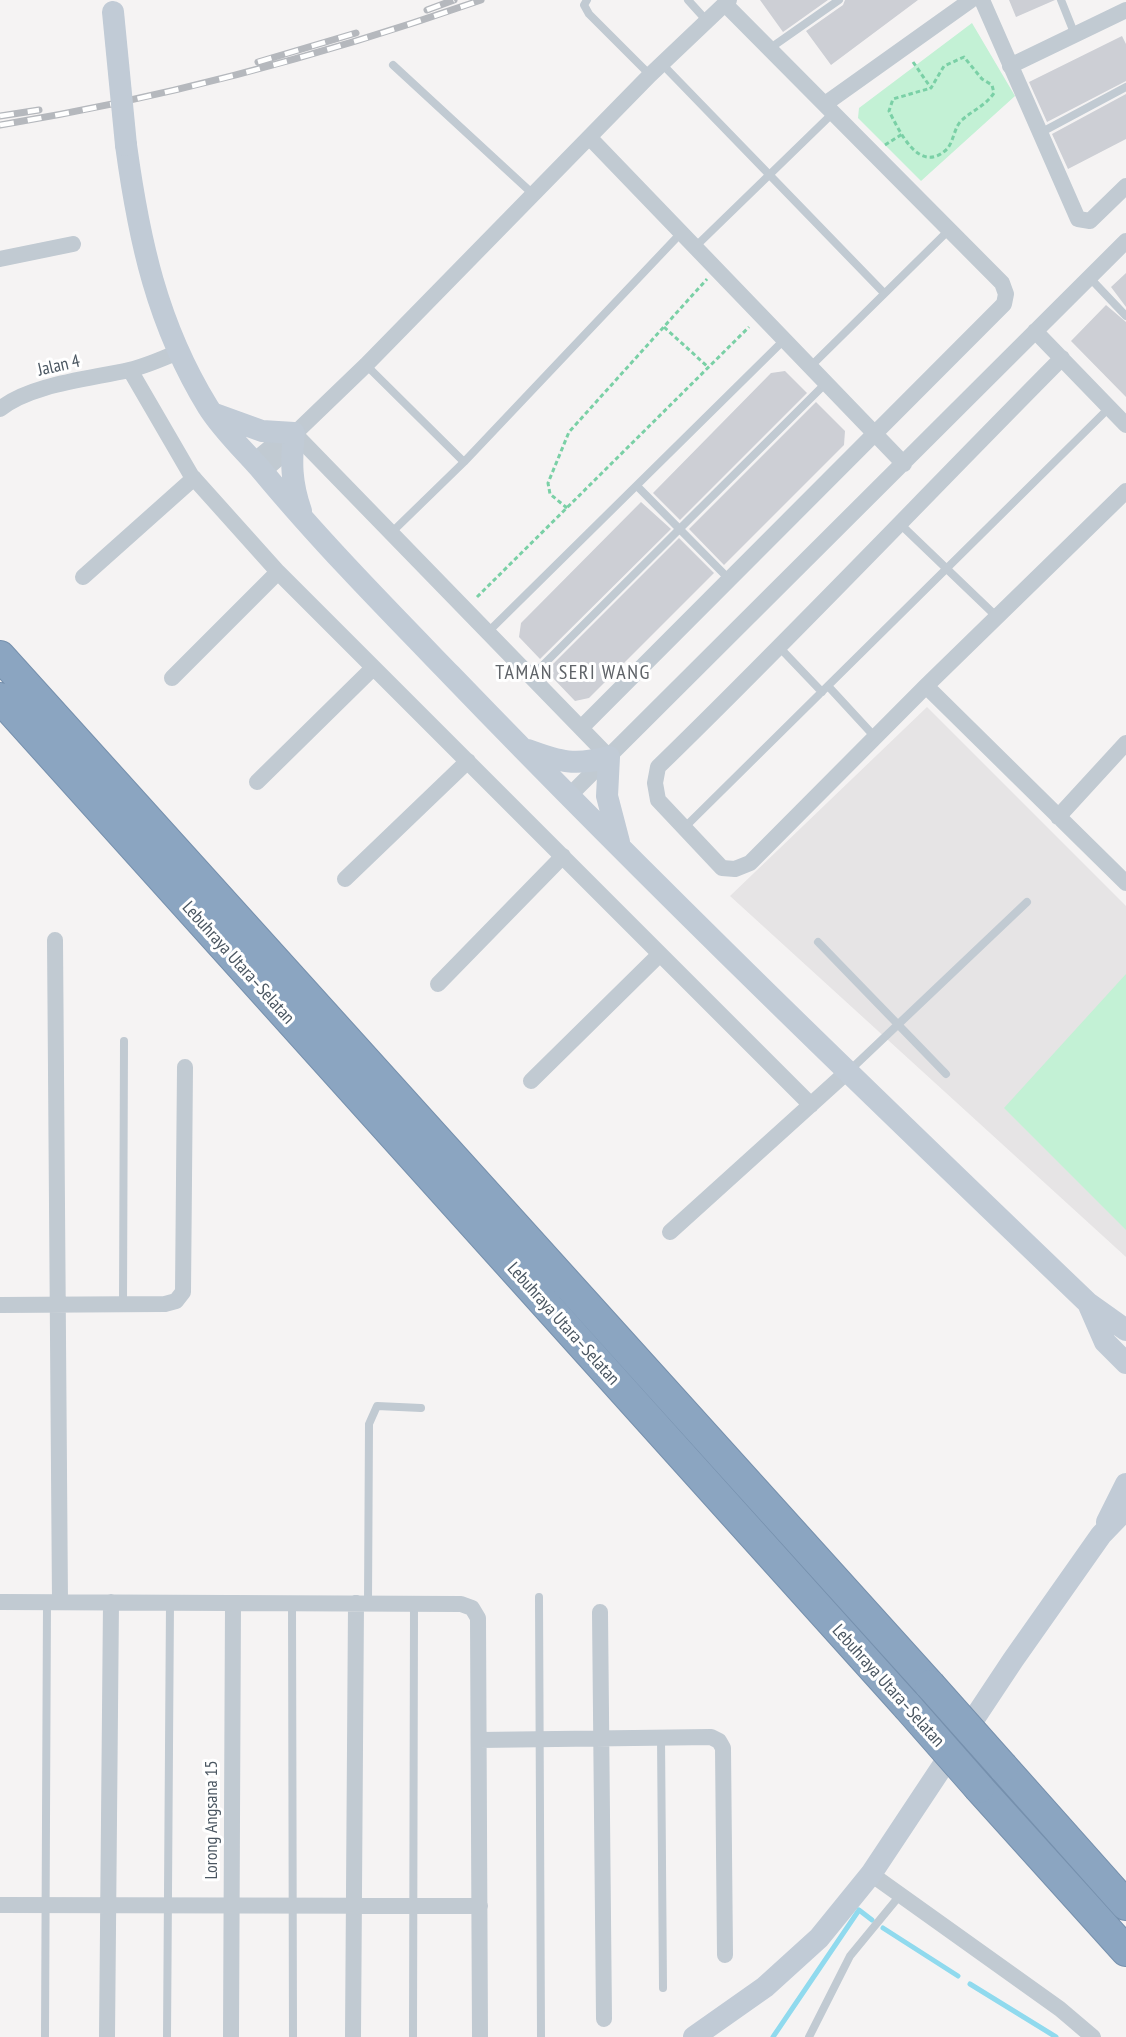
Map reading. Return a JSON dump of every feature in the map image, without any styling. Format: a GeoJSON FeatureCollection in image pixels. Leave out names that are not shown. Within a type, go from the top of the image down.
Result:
{"type":"FeatureCollection","features":[{"type":"Feature","properties":{"kind":"highway","name":"Lebuhraya Utara–Selatan"},"geometry":{"type":"LineString","coordinates":[[0,656],[1126,1905]]}},
{"type":"Feature","properties":{"kind":"highway","name":"Lebuhraya Utara–Selatan"},"geometry":{"type":"LineString","coordinates":[[0,698],[1126,1951]]}},
{"type":"Feature","properties":{"kind":"main road"},"geometry":{"type":"LineString","coordinates":[[113,6],[126,145],[134,206],[146,261],[159,308],[178,352],[211,412],[306,524],[568,796],[847,1072],[1088,1304],[1126,1330]]}},
{"type":"Feature","properties":{"kind":"main road"},"geometry":{"type":"LineString","coordinates":[[211,412],[262,432],[291,437],[290,468],[293,488],[306,524]]}},
{"type":"Feature","properties":{"kind":"main road"},"geometry":{"type":"LineString","coordinates":[[521,748],[561,763],[585,763],[609,757],[609,812],[620,847]]}},
{"type":"Feature","properties":{"kind":"main road"},"geometry":{"type":"LineString","coordinates":[[1088,1304],[1105,1342],[1126,1363]]}},
{"type":"Feature","properties":{"kind":"main road"},"geometry":{"type":"LineString","coordinates":[[694,2037],[765,1987],[819,1938],[871,1874],[1013,1660],[1101,1534],[1126,1484]]}},
{"type":"Feature","properties":{"kind":"main road"},"geometry":{"type":"LineString","coordinates":[[1101,1534],[1126,1509]]}},
{"type":"Feature","properties":{"kind":"street"},"geometry":{"type":"LineString","coordinates":[[829,109],[904,48],[971,0]]}},
{"type":"Feature","properties":{"kind":"street"},"geometry":{"type":"LineString","coordinates":[[982,0],[1078,219],[1090,221],[1126,186]]}},
{"type":"Feature","properties":{"kind":"street"},"geometry":{"type":"LineString","coordinates":[[258,467],[272,446],[291,437],[366,365],[656,70],[727,2],[768,49],[1002,283],[1006,294],[1004,304],[728,578],[581,728]]}},
{"type":"Feature","properties":{"kind":"street"},"geometry":{"type":"LineString","coordinates":[[1010,66],[1126,10]]}},
{"type":"Feature","properties":{"kind":"street"},"geometry":{"type":"LineString","coordinates":[[590,138],[904,464]]}},
{"type":"Feature","properties":{"kind":"street"},"geometry":{"type":"LineString","coordinates":[[568,796],[1126,241]]}},
{"type":"Feature","properties":{"kind":"street"},"geometry":{"type":"LineString","coordinates":[[0,259],[73,244]]}},
{"type":"Feature","properties":{"kind":"street"},"geometry":{"type":"LineString","coordinates":[[1035,331],[1126,425]]}},
{"type":"Feature","properties":{"kind":"street","name":"Jalan 4"},"geometry":{"type":"LineString","coordinates":[[1,406],[40,390],[130,370],[178,352]]}},
{"type":"Feature","properties":{"kind":"street"},"geometry":{"type":"LineString","coordinates":[[1062,358],[899,523],[780,648],[658,767],[655,783],[658,800],[723,868],[735,869],[750,863],[926,686],[1126,491]]}},
{"type":"Feature","properties":{"kind":"street"},"geometry":{"type":"LineString","coordinates":[[130,370],[194,478],[278,572],[811,1105]]}},
{"type":"Feature","properties":{"kind":"street"},"geometry":{"type":"LineString","coordinates":[[291,437],[391,533],[609,757]]}},
{"type":"Feature","properties":{"kind":"street"},"geometry":{"type":"LineString","coordinates":[[83,577],[194,478]]}},
{"type":"Feature","properties":{"kind":"street"},"geometry":{"type":"LineString","coordinates":[[172,678],[278,572]]}},
{"type":"Feature","properties":{"kind":"street"},"geometry":{"type":"LineString","coordinates":[[257,782],[373,668]]}},
{"type":"Feature","properties":{"kind":"street"},"geometry":{"type":"LineString","coordinates":[[926,686],[1126,883]]}},
{"type":"Feature","properties":{"kind":"street"},"geometry":{"type":"LineString","coordinates":[[1058,817],[1126,743]]}},
{"type":"Feature","properties":{"kind":"street"},"geometry":{"type":"LineString","coordinates":[[345,879],[468,761]]}},
{"type":"Feature","properties":{"kind":"street"},"geometry":{"type":"LineString","coordinates":[[438,984],[563,856]]}},
{"type":"Feature","properties":{"kind":"street"},"geometry":{"type":"LineString","coordinates":[[53,1602],[59,1305],[55,940]]}},
{"type":"Feature","properties":{"kind":"street"},"geometry":{"type":"LineString","coordinates":[[531,1081],[660,954]]}},
{"type":"Feature","properties":{"kind":"street"},"geometry":{"type":"LineString","coordinates":[[0,1305],[165,1304],[176,1301],[183,1292],[185,1067]]}},
{"type":"Feature","properties":{"kind":"street"},"geometry":{"type":"LineString","coordinates":[[670,1232],[847,1072]]}},
{"type":"Feature","properties":{"kind":"street"},"geometry":{"type":"LineString","coordinates":[[0,1602],[414,1603],[461,1604],[472,1608],[477,1618],[480,2037]]}},
{"type":"Feature","properties":{"kind":"street"},"geometry":{"type":"LineString","coordinates":[[107,2037],[111,1602]]}},
{"type":"Feature","properties":{"kind":"street","name":"Lorong Angsana 15"},"geometry":{"type":"LineString","coordinates":[[231,2037],[232,1603]]}},
{"type":"Feature","properties":{"kind":"street"},"geometry":{"type":"LineString","coordinates":[[353,2037],[353,1905],[362,1603]]}},
{"type":"Feature","properties":{"kind":"street"},"geometry":{"type":"LineString","coordinates":[[600,1612],[604,2019]]}},
{"type":"Feature","properties":{"kind":"street"},"geometry":{"type":"LineString","coordinates":[[479,1740],[711,1737],[719,1741],[723,1748],[725,1955]]}},
{"type":"Feature","properties":{"kind":"street"},"geometry":{"type":"LineString","coordinates":[[871,1874],[1060,2009],[1093,2037]]}},
{"type":"Feature","properties":{"kind":"street"},"geometry":{"type":"LineString","coordinates":[[0,1905],[480,1905]]}},
{"type":"Feature","properties":{"kind":"lane"},"geometry":{"type":"LineString","coordinates":[[587,0],[584,5],[589,14],[656,70],[770,175],[884,293]]}},
{"type":"Feature","properties":{"kind":"lane"},"geometry":{"type":"LineString","coordinates":[[688,0],[707,21]]}},
{"type":"Feature","properties":{"kind":"lane"},"geometry":{"type":"LineString","coordinates":[[768,49],[838,0]]}},
{"type":"Feature","properties":{"kind":"lane"},"geometry":{"type":"LineString","coordinates":[[1061,0],[1075,35]]}},
{"type":"Feature","properties":{"kind":"lane"},"geometry":{"type":"LineString","coordinates":[[393,65],[534,195]]}},
{"type":"Feature","properties":{"kind":"lane"},"geometry":{"type":"LineString","coordinates":[[1040,133],[1126,87]]}},
{"type":"Feature","properties":{"kind":"lane"},"geometry":{"type":"LineString","coordinates":[[695,247],[770,175],[829,109]]}},
{"type":"Feature","properties":{"kind":"lane"},"geometry":{"type":"LineString","coordinates":[[810,367],[949,230]]}},
{"type":"Feature","properties":{"kind":"lane"},"geometry":{"type":"LineString","coordinates":[[391,533],[464,462],[681,233]]}},
{"type":"Feature","properties":{"kind":"lane"},"geometry":{"type":"LineString","coordinates":[[1089,277],[1126,315]]}},
{"type":"Feature","properties":{"kind":"lane"},"geometry":{"type":"LineString","coordinates":[[488,632],[784,340]]}},
{"type":"Feature","properties":{"kind":"lane"},"geometry":{"type":"LineString","coordinates":[[366,365],[464,462]]}},
{"type":"Feature","properties":{"kind":"lane"},"geometry":{"type":"LineString","coordinates":[[531,677],[826,383]]}},
{"type":"Feature","properties":{"kind":"lane"},"geometry":{"type":"LineString","coordinates":[[684,828],[1109,408]]}},
{"type":"Feature","properties":{"kind":"lane"},"geometry":{"type":"LineString","coordinates":[[637,486],[728,578]]}},
{"type":"Feature","properties":{"kind":"lane"},"geometry":{"type":"LineString","coordinates":[[899,523],[945,570],[997,617]]}},
{"type":"Feature","properties":{"kind":"lane"},"geometry":{"type":"LineString","coordinates":[[780,648],[875,737]]}},
{"type":"Feature","properties":{"kind":"lane"},"geometry":{"type":"LineString","coordinates":[[847,1072],[1027,902]]}},
{"type":"Feature","properties":{"kind":"lane"},"geometry":{"type":"LineString","coordinates":[[818,942],[946,1074]]}},
{"type":"Feature","properties":{"kind":"lane"},"geometry":{"type":"LineString","coordinates":[[123,1304],[124,1041]]}},
{"type":"Feature","properties":{"kind":"lane"},"geometry":{"type":"LineString","coordinates":[[362,1603],[369,1424],[377,1406],[421,1408]]}},
{"type":"Feature","properties":{"kind":"lane"},"geometry":{"type":"LineString","coordinates":[[539,1597],[541,2037]]}},
{"type":"Feature","properties":{"kind":"lane"},"geometry":{"type":"LineString","coordinates":[[45,2037],[44,1905],[53,1602]]}},
{"type":"Feature","properties":{"kind":"lane"},"geometry":{"type":"LineString","coordinates":[[167,2037],[170,1602]]}},
{"type":"Feature","properties":{"kind":"lane"},"geometry":{"type":"LineString","coordinates":[[292,1603],[293,2037]]}},
{"type":"Feature","properties":{"kind":"lane"},"geometry":{"type":"LineString","coordinates":[[413,2037],[414,1603]]}},
{"type":"Feature","properties":{"kind":"lane"},"geometry":{"type":"LineString","coordinates":[[660,1737],[663,1988]]}},
{"type":"Feature","properties":{"kind":"lane"},"geometry":{"type":"LineString","coordinates":[[809,2037],[850,1956],[902,1894]]}},
{"type":"Feature","properties":{"kind":"path"},"geometry":{"type":"LineString","coordinates":[[904,48],[931,88]]}},
{"type":"Feature","properties":{"kind":"path"},"geometry":{"type":"LineString","coordinates":[[964,57],[982,79],[992,85],[994,93],[987,103],[960,121],[947,149],[931,156],[917,154],[906,144],[904,133],[889,111],[893,99],[931,88],[944,66],[964,57]]}},
{"type":"Feature","properties":{"kind":"path"},"geometry":{"type":"LineString","coordinates":[[567,508],[550,494],[548,483],[569,432],[716,269]]}},
{"type":"Feature","properties":{"kind":"path"},"geometry":{"type":"LineString","coordinates":[[465,609],[761,315]]}},
{"type":"Feature","properties":{"kind":"path"},"geometry":{"type":"LineString","coordinates":[[664,327],[708,367]]}},
{"type":"Feature","properties":{"kind":"shaded area"},"geometry":{"type":"Polygon","coordinates":[[[927,707],[1126,906],[1126,1257],[730,896],[927,707]]]}},
{"type":"Feature","properties":{"kind":"green space"},"geometry":{"type":"Polygon","coordinates":[[[972,23],[1015,96],[921,181],[858,118],[859,108],[972,23]]]}},
{"type":"Feature","properties":{"kind":"green space"},"geometry":{"type":"Polygon","coordinates":[[[1126,974],[1126,1230],[1004,1108],[1126,974]]]}},
{"type":"Feature","properties":{"kind":"building"},"geometry":{"type":"Polygon","coordinates":[[[760,0],[828,0],[783,32],[760,0]]]}},
{"type":"Feature","properties":{"kind":"building"},"geometry":{"type":"Polygon","coordinates":[[[845,0],[918,0],[831,65],[806,31],[843,5],[845,0]]]}},
{"type":"Feature","properties":{"kind":"building"},"geometry":{"type":"Polygon","coordinates":[[[1009,0],[1055,0],[1016,17],[1009,0]]]}},
{"type":"Feature","properties":{"kind":"building"},"geometry":{"type":"Polygon","coordinates":[[[1122,36],[1126,44],[1126,81],[1047,122],[1029,82],[1122,36]]]}},
{"type":"Feature","properties":{"kind":"building"},"geometry":{"type":"Polygon","coordinates":[[[1126,94],[1126,139],[1068,169],[1052,134],[1126,94]]]}},
{"type":"Feature","properties":{"kind":"building"},"geometry":{"type":"Polygon","coordinates":[[[1126,273],[1126,307],[1111,287],[1126,273]]]}},
{"type":"Feature","properties":{"kind":"building"},"geometry":{"type":"Polygon","coordinates":[[[1106,305],[1126,322],[1126,397],[1071,341],[1106,305]]]}},
{"type":"Feature","properties":{"kind":"building"},"geometry":{"type":"Polygon","coordinates":[[[785,371],[807,393],[680,520],[653,493],[771,373],[785,371]]]}},
{"type":"Feature","properties":{"kind":"building"},"geometry":{"type":"Polygon","coordinates":[[[816,402],[845,431],[844,445],[724,565],[689,529],[816,402]]]}},
{"type":"Feature","properties":{"kind":"building"},"geometry":{"type":"Polygon","coordinates":[[[641,502],[671,529],[540,659],[519,637],[521,623],[641,502]]]}},
{"type":"Feature","properties":{"kind":"building"},"geometry":{"type":"Polygon","coordinates":[[[679,538],[714,573],[589,698],[575,701],[551,676],[554,673],[549,668],[679,538]]]}},
{"type":"Feature","properties":{"kind":"waterway"},"geometry":{"type":"LineString","coordinates":[[773,2037],[859,1910],[872,1920]]}},
{"type":"Feature","properties":{"kind":"waterway"},"geometry":{"type":"LineString","coordinates":[[883,1928],[958,1976]]}},
{"type":"Feature","properties":{"kind":"waterway"},"geometry":{"type":"LineString","coordinates":[[970,1984],[1056,2037]]}},
{"type":"Feature","properties":{"kind":"railway"},"geometry":{"type":"LineString","coordinates":[[427,10],[454,0]]}},
{"type":"Feature","properties":{"kind":"railway"},"geometry":{"type":"LineString","coordinates":[[0,125],[123,102],[244,73],[363,39],[481,0]]}},
{"type":"Feature","properties":{"kind":"railway"},"geometry":{"type":"LineString","coordinates":[[258,62],[356,33]]}},
{"type":"Feature","properties":{"kind":"railway"},"geometry":{"type":"LineString","coordinates":[[0,116],[39,110]]}},
{"type":"Feature","properties":{"kind":"district","name":"TAMAN SERI WANG"},"geometry":{"type":"Point","coordinates":[573,673]}}]}
